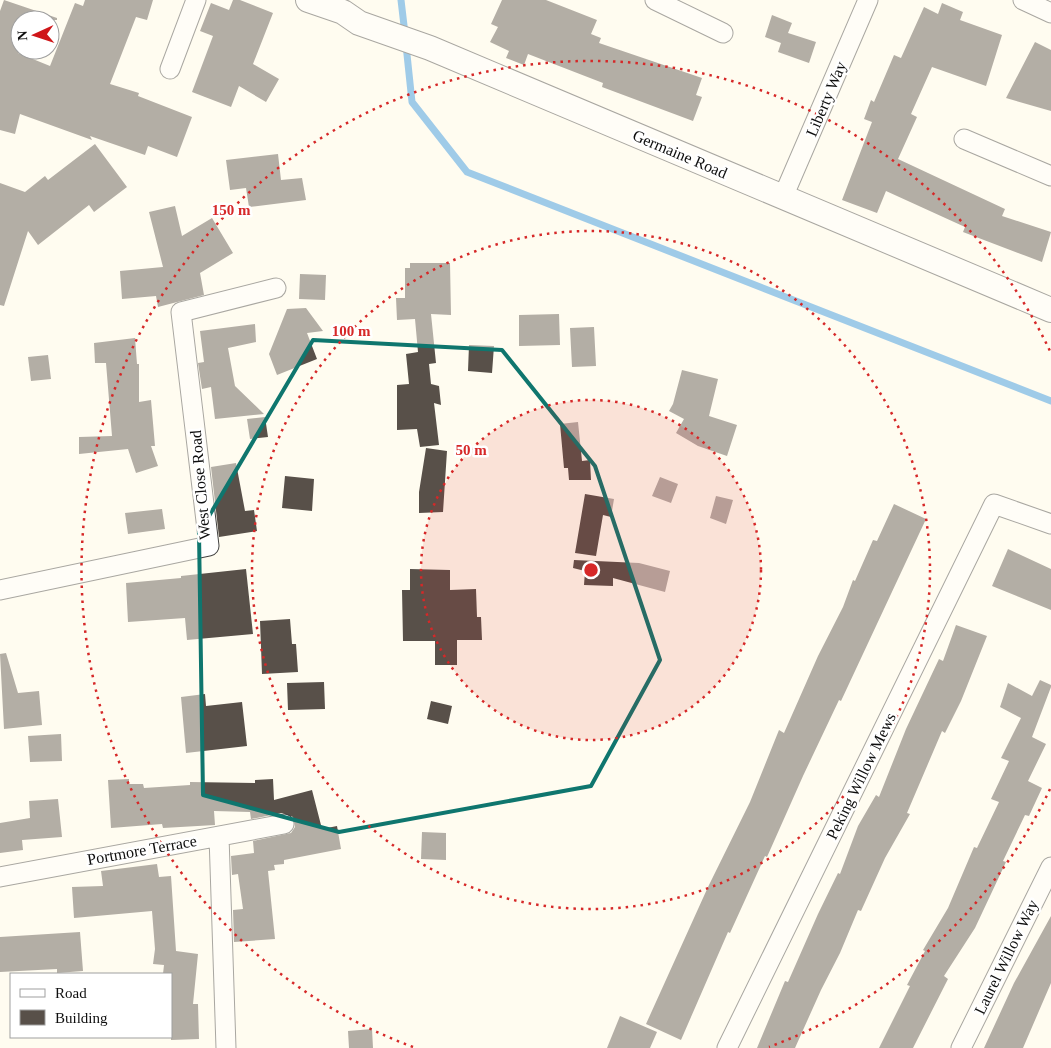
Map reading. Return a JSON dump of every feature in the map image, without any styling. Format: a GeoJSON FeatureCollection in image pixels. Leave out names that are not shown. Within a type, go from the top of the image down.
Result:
{"type":"FeatureCollection","features":[{"type":"Feature","properties":{"kind":"street"},"geometry":{"type":"LineString","coordinates":[[170,69],[196,0]]}},
{"type":"Feature","properties":{"kind":"street","name":"Germaine Road"},"geometry":{"type":"LineString","coordinates":[[308,0],[343,12],[359,23],[430,48],[1051,310]]}},
{"type":"Feature","properties":{"kind":"street"},"geometry":{"type":"LineString","coordinates":[[655,0],[723,33]]}},
{"type":"Feature","properties":{"kind":"street","name":"Liberty Way"},"geometry":{"type":"LineString","coordinates":[[783,197],[868,0]]}},
{"type":"Feature","properties":{"kind":"street"},"geometry":{"type":"LineString","coordinates":[[1023,0],[1051,13]]}},
{"type":"Feature","properties":{"kind":"street"},"geometry":{"type":"LineString","coordinates":[[964,139],[1051,176]]}},
{"type":"Feature","properties":{"kind":"street","name":"West Close Road"},"geometry":{"type":"LineString","coordinates":[[0,590],[209,546],[181,312],[276,288]]}},
{"type":"Feature","properties":{"kind":"street","name":"Peking Willow Mews"},"geometry":{"type":"LineString","coordinates":[[727,1048],[994,504],[1051,524]]}},
{"type":"Feature","properties":{"kind":"street","name":"Portmore Terrace"},"geometry":{"type":"LineString","coordinates":[[0,877],[284,824]]}},
{"type":"Feature","properties":{"kind":"street"},"geometry":{"type":"LineString","coordinates":[[219,836],[226,1048]]}},
{"type":"Feature","properties":{"kind":"street","name":"Laurel Willow Way"},"geometry":{"type":"LineString","coordinates":[[961,1048],[1051,867]]}},
{"type":"Feature","properties":{"kind":"highlighted area"},"geometry":{"type":"Polygon","coordinates":[[[313,340],[502,350],[595,466],[660,660],[591,786],[339,832],[203,795],[199,533],[313,340]]]}},
{"type":"Feature","properties":{"kind":"building"},"geometry":{"type":"Polygon","coordinates":[[[4,0],[33,10],[10,10],[10,60],[35,60],[50,66],[52,60],[60,60],[60,41],[75,3],[83,6],[85,0],[153,0],[147,20],[136,17],[110,84],[139,93],[138,96],[192,117],[177,157],[148,146],[145,155],[90,136],[92,140],[20,114],[15,134],[0,130],[0,11],[4,0]]]}},
{"type":"Feature","properties":{"kind":"building"},"geometry":{"type":"Polygon","coordinates":[[[233,0],[240,0],[273,13],[253,64],[279,79],[266,102],[239,86],[231,107],[192,92],[213,36],[200,31],[211,3],[229,10],[233,0]]]}},
{"type":"Feature","properties":{"kind":"building"},"geometry":{"type":"Polygon","coordinates":[[[502,0],[546,0],[597,20],[591,34],[601,38],[599,43],[702,78],[696,95],[702,97],[693,121],[602,87],[603,83],[528,54],[524,65],[506,58],[509,51],[490,42],[498,27],[491,24],[502,0]]]}},
{"type":"Feature","properties":{"kind":"building"},"geometry":{"type":"Polygon","coordinates":[[[942,3],[963,12],[960,20],[1002,35],[986,86],[932,67],[911,114],[917,117],[898,159],[1005,209],[1002,216],[1051,232],[1042,262],[963,232],[965,227],[886,191],[877,213],[842,200],[872,122],[864,119],[871,100],[874,102],[894,55],[901,58],[924,7],[938,14],[942,3]]]}},
{"type":"Feature","properties":{"kind":"building"},"geometry":{"type":"Polygon","coordinates":[[[772,15],[792,23],[788,33],[816,42],[809,63],[778,52],[781,43],[765,37],[772,15]]]}},
{"type":"Feature","properties":{"kind":"building"},"geometry":{"type":"Polygon","coordinates":[[[1035,42],[1051,50],[1051,111],[1006,98],[1035,42]]]}},
{"type":"Feature","properties":{"kind":"building"},"geometry":{"type":"Polygon","coordinates":[[[95,144],[127,187],[94,212],[89,205],[38,245],[28,231],[4,306],[0,305],[0,183],[25,192],[45,176],[48,180],[95,144]]]}},
{"type":"Feature","properties":{"kind":"building"},"geometry":{"type":"Polygon","coordinates":[[[278,154],[281,180],[302,178],[306,200],[249,207],[246,188],[230,190],[226,160],[278,154]]]}},
{"type":"Feature","properties":{"kind":"building"},"geometry":{"type":"Polygon","coordinates":[[[175,206],[182,236],[212,218],[233,253],[200,273],[204,295],[158,307],[156,296],[122,299],[120,271],[163,267],[149,212],[175,206]]]}},
{"type":"Feature","properties":{"kind":"building"},"geometry":{"type":"Polygon","coordinates":[[[410,263],[450,263],[451,315],[431,314],[436,363],[429,364],[431,384],[439,386],[441,405],[434,403],[439,445],[420,447],[417,429],[397,430],[397,385],[409,384],[406,354],[418,352],[415,319],[397,320],[396,298],[405,298],[405,268],[410,268],[410,263]]]}},
{"type":"Feature","properties":{"kind":"building"},"geometry":{"type":"Polygon","coordinates":[[[300,274],[326,275],[325,300],[299,299],[300,274]]]}},
{"type":"Feature","properties":{"kind":"building"},"geometry":{"type":"Polygon","coordinates":[[[306,308],[323,331],[307,333],[317,359],[277,375],[269,354],[287,309],[306,308]]]}},
{"type":"Feature","properties":{"kind":"building"},"geometry":{"type":"Polygon","coordinates":[[[559,314],[560,345],[519,346],[519,315],[559,314]]]}},
{"type":"Feature","properties":{"kind":"building"},"geometry":{"type":"Polygon","coordinates":[[[255,324],[256,342],[228,348],[235,386],[264,414],[215,419],[211,387],[202,389],[198,363],[204,362],[200,331],[255,324]]]}},
{"type":"Feature","properties":{"kind":"building"},"geometry":{"type":"Polygon","coordinates":[[[594,327],[596,366],[572,367],[570,328],[594,327]]]}},
{"type":"Feature","properties":{"kind":"building"},"geometry":{"type":"Polygon","coordinates":[[[135,338],[137,364],[139,364],[139,402],[151,400],[155,446],[151,446],[158,466],[136,473],[128,449],[79,454],[79,437],[112,436],[106,363],[95,363],[94,343],[135,338]]]}},
{"type":"Feature","properties":{"kind":"building"},"geometry":{"type":"Polygon","coordinates":[[[469,345],[494,346],[492,373],[468,371],[469,345]]]}},
{"type":"Feature","properties":{"kind":"building"},"geometry":{"type":"Polygon","coordinates":[[[48,355],[51,379],[31,381],[28,357],[48,355]]]}},
{"type":"Feature","properties":{"kind":"building"},"geometry":{"type":"Polygon","coordinates":[[[682,370],[718,379],[709,416],[737,425],[727,456],[698,446],[676,433],[684,419],[669,411],[673,404],[682,370]]]}},
{"type":"Feature","properties":{"kind":"building"},"geometry":{"type":"Polygon","coordinates":[[[265,417],[268,437],[250,439],[247,419],[265,417]]]}},
{"type":"Feature","properties":{"kind":"building"},"geometry":{"type":"Polygon","coordinates":[[[578,422],[582,461],[590,460],[591,480],[569,480],[568,468],[564,468],[560,424],[578,422]]]}},
{"type":"Feature","properties":{"kind":"building"},"geometry":{"type":"Polygon","coordinates":[[[426,448],[447,451],[443,512],[419,513],[419,492],[426,448]]]}},
{"type":"Feature","properties":{"kind":"building"},"geometry":{"type":"Polygon","coordinates":[[[236,463],[245,511],[254,510],[257,531],[219,537],[211,467],[236,463]]]}},
{"type":"Feature","properties":{"kind":"building"},"geometry":{"type":"Polygon","coordinates":[[[285,476],[314,479],[312,511],[282,508],[285,476]]]}},
{"type":"Feature","properties":{"kind":"building"},"geometry":{"type":"Polygon","coordinates":[[[660,477],[678,484],[671,503],[652,496],[660,477]]]}},
{"type":"Feature","properties":{"kind":"building"},"geometry":{"type":"Polygon","coordinates":[[[585,494],[614,499],[611,517],[603,515],[596,556],[575,553],[585,494]]]}},
{"type":"Feature","properties":{"kind":"building"},"geometry":{"type":"Polygon","coordinates":[[[716,496],[733,500],[726,524],[710,518],[716,496]]]}},
{"type":"Feature","properties":{"kind":"building"},"geometry":{"type":"Polygon","coordinates":[[[894,504],[926,519],[841,701],[839,700],[803,776],[767,857],[765,856],[730,933],[728,932],[681,1040],[646,1024],[708,887],[750,802],[779,730],[784,733],[818,656],[843,607],[853,580],[855,581],[873,540],[877,541],[894,504]]]}},
{"type":"Feature","properties":{"kind":"building"},"geometry":{"type":"Polygon","coordinates":[[[162,509],[165,529],[128,534],[125,513],[162,509]]]}},
{"type":"Feature","properties":{"kind":"building"},"geometry":{"type":"Polygon","coordinates":[[[1008,549],[1051,569],[1051,610],[992,586],[1008,549]]]}},
{"type":"Feature","properties":{"kind":"building"},"geometry":{"type":"Polygon","coordinates":[[[574,560],[639,563],[670,571],[665,592],[613,578],[613,586],[584,585],[585,571],[573,568],[574,560]]]}},
{"type":"Feature","properties":{"kind":"building"},"geometry":{"type":"Polygon","coordinates":[[[246,569],[253,634],[187,640],[185,618],[128,622],[126,583],[246,569]]]}},
{"type":"Feature","properties":{"kind":"building"},"geometry":{"type":"Polygon","coordinates":[[[410,569],[450,570],[450,590],[476,589],[477,617],[481,617],[482,640],[457,640],[457,665],[435,665],[435,641],[403,641],[402,590],[410,590],[410,569]]]}},
{"type":"Feature","properties":{"kind":"building"},"geometry":{"type":"Polygon","coordinates":[[[290,619],[292,644],[296,644],[298,672],[262,674],[260,621],[290,619]]]}},
{"type":"Feature","properties":{"kind":"building"},"geometry":{"type":"Polygon","coordinates":[[[956,625],[987,636],[961,701],[945,733],[942,731],[907,813],[910,814],[885,858],[861,911],[858,910],[795,1048],[757,1048],[785,981],[788,982],[818,914],[838,873],[840,874],[858,826],[876,795],[879,797],[906,729],[939,659],[943,661],[956,625]]]}},
{"type":"Feature","properties":{"kind":"building"},"geometry":{"type":"Polygon","coordinates":[[[6,653],[18,693],[39,691],[42,725],[4,729],[0,654],[6,653]]]}},
{"type":"Feature","properties":{"kind":"building"},"geometry":{"type":"Polygon","coordinates":[[[1040,680],[1051,685],[1051,687],[1032,737],[1046,744],[1028,781],[1042,788],[1029,816],[1025,815],[1003,861],[1006,862],[975,928],[944,976],[948,979],[913,1048],[879,1048],[910,986],[907,985],[925,951],[923,950],[948,908],[974,847],[977,848],[999,802],[991,799],[1009,761],[1001,758],[1021,718],[1000,707],[1008,683],[1032,696],[1040,680]]]}},
{"type":"Feature","properties":{"kind":"building"},"geometry":{"type":"Polygon","coordinates":[[[324,682],[325,709],[288,710],[287,683],[324,682]]]}},
{"type":"Feature","properties":{"kind":"building"},"geometry":{"type":"Polygon","coordinates":[[[205,694],[206,706],[242,702],[247,746],[186,753],[181,697],[205,694]]]}},
{"type":"Feature","properties":{"kind":"building"},"geometry":{"type":"Polygon","coordinates":[[[431,701],[452,706],[448,724],[427,719],[431,701]]]}},
{"type":"Feature","properties":{"kind":"building"},"geometry":{"type":"Polygon","coordinates":[[[61,734],[62,761],[30,762],[28,736],[61,734]]]}},
{"type":"Feature","properties":{"kind":"building"},"geometry":{"type":"Polygon","coordinates":[[[129,779],[129,784],[143,784],[144,788],[190,785],[190,782],[255,783],[255,780],[273,779],[274,800],[312,790],[322,829],[337,826],[341,849],[284,860],[284,864],[274,865],[275,870],[268,871],[275,939],[234,942],[233,910],[243,909],[238,874],[232,875],[231,856],[254,853],[253,841],[291,833],[295,827],[293,817],[282,813],[251,819],[250,812],[214,811],[215,825],[163,828],[162,824],[111,828],[108,780],[129,779]]]}},
{"type":"Feature","properties":{"kind":"building"},"geometry":{"type":"Polygon","coordinates":[[[58,799],[62,837],[22,840],[23,850],[0,853],[0,823],[30,818],[29,801],[58,799]]]}},
{"type":"Feature","properties":{"kind":"building"},"geometry":{"type":"Polygon","coordinates":[[[422,832],[446,833],[446,860],[421,859],[422,832]]]}},
{"type":"Feature","properties":{"kind":"building"},"geometry":{"type":"Polygon","coordinates":[[[157,864],[159,877],[171,876],[176,951],[198,954],[193,1004],[198,1004],[199,1039],[171,1040],[172,973],[163,973],[164,965],[153,964],[155,949],[152,911],[74,918],[72,887],[103,886],[101,871],[157,864]]]}},
{"type":"Feature","properties":{"kind":"building"},"geometry":{"type":"Polygon","coordinates":[[[1051,916],[1051,983],[1023,1048],[984,1048],[1014,983],[1051,916]]]}},
{"type":"Feature","properties":{"kind":"building"},"geometry":{"type":"Polygon","coordinates":[[[80,932],[83,971],[57,973],[57,969],[0,972],[0,937],[80,932]]]}},
{"type":"Feature","properties":{"kind":"building"},"geometry":{"type":"Polygon","coordinates":[[[620,1016],[657,1032],[650,1048],[607,1048],[620,1016]]]}},
{"type":"Feature","properties":{"kind":"building"},"geometry":{"type":"Polygon","coordinates":[[[372,1029],[373,1048],[349,1048],[348,1031],[372,1029]]]}},
{"type":"Feature","properties":{"kind":"waterway"},"geometry":{"type":"LineString","coordinates":[[401,0],[405,34]]}},
{"type":"Feature","properties":{"kind":"waterway"},"geometry":{"type":"LineString","coordinates":[[406,45],[412,102],[467,172],[1051,401]]}}]}
